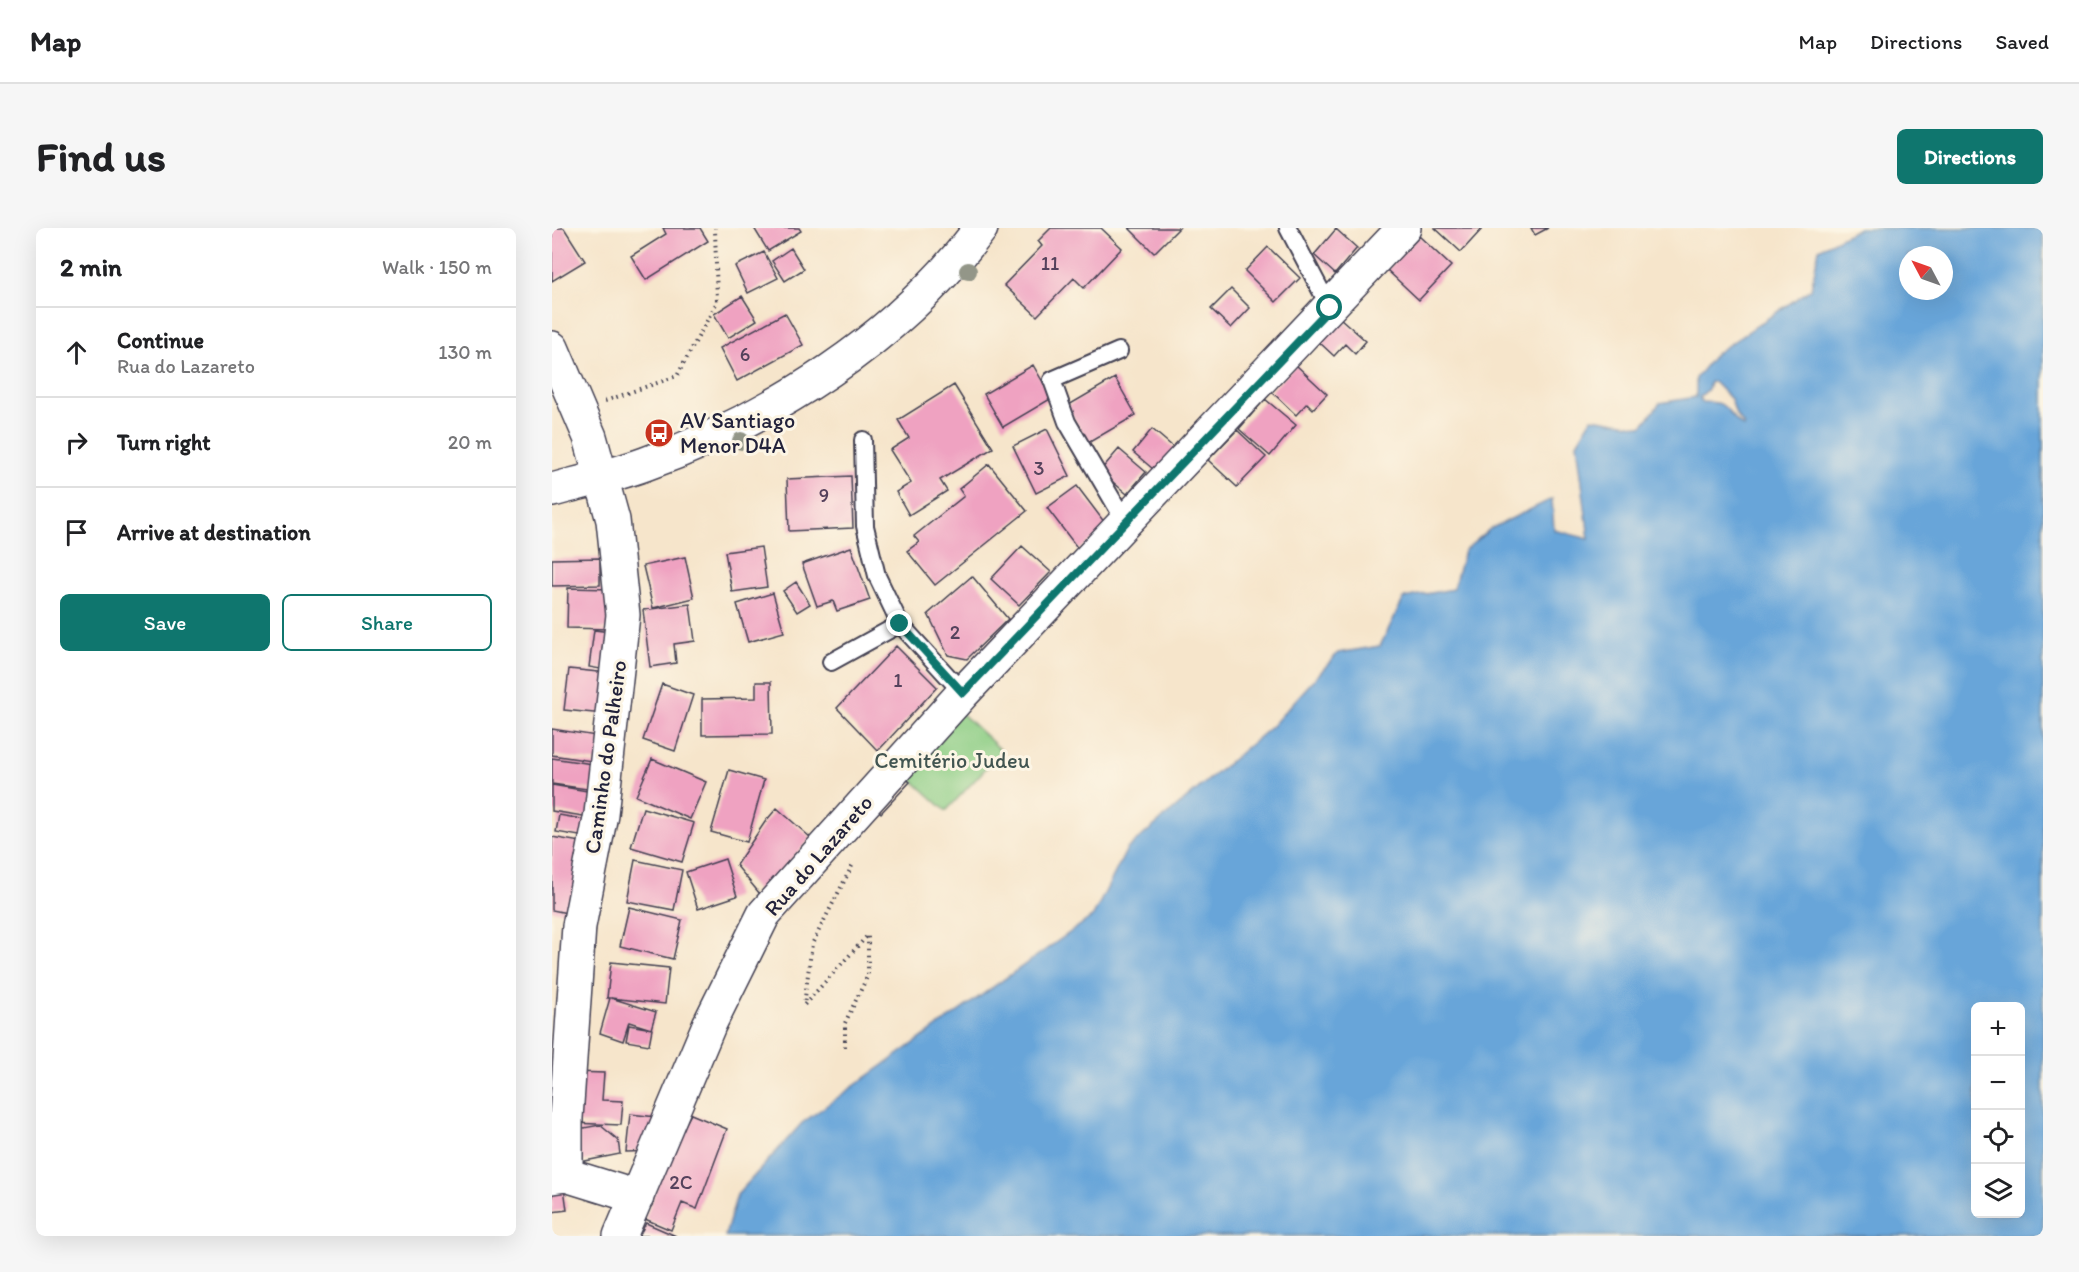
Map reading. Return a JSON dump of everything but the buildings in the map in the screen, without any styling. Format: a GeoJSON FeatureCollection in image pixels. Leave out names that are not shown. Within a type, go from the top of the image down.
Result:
{"type":"FeatureCollection","features":[{"type":"Feature","properties":{"kind":"street"},"geometry":{"type":"LineString","coordinates":[[552,490],[643,465],[744,422],[774,406],[846,359],[903,312],[938,277],[981,228]]}},
{"type":"Feature","properties":{"kind":"street","name":"Rua do Lazareto"},"geometry":{"type":"LineString","coordinates":[[620,1236],[710,1025],[764,914],[963,693],[1404,228]]}},
{"type":"Feature","properties":{"kind":"street","name":"Caminho do Palheiro"},"geometry":{"type":"LineString","coordinates":[[552,348],[590,437],[613,520],[623,615],[601,814],[579,926],[566,1118],[559,1176]]}},
{"type":"Feature","properties":{"kind":"street"},"geometry":{"type":"LineString","coordinates":[[559,1176],[637,1197]]}},
{"type":"Feature","properties":{"kind":"lane"},"geometry":{"type":"LineString","coordinates":[[1288,228],[1330,308]]}},
{"type":"Feature","properties":{"kind":"lane"},"geometry":{"type":"LineString","coordinates":[[1119,351],[1052,380],[1067,422],[1125,521]]}},
{"type":"Feature","properties":{"kind":"lane"},"geometry":{"type":"LineString","coordinates":[[863,440],[865,526],[877,576],[900,624],[963,693]]}},
{"type":"Feature","properties":{"kind":"lane"},"geometry":{"type":"LineString","coordinates":[[831,662],[900,624]]}},
{"type":"Feature","properties":{"kind":"path"},"geometry":{"type":"LineString","coordinates":[[579,410],[677,375],[717,302],[715,228]]}},
{"type":"Feature","properties":{"kind":"path"},"geometry":{"type":"LineString","coordinates":[[845,1047],[845,1023],[868,975],[868,935],[804,1005],[812,944],[856,859]]}},
{"type":"Feature","properties":{"kind":"green space","name":"Cemitério Judeu"},"geometry":{"type":"Polygon","coordinates":[[[957,709],[1002,751],[946,811],[901,770],[957,709]]]}},
{"type":"Feature","properties":{"kind":"water"},"geometry":{"type":"Polygon","coordinates":[[[1859,228],[2043,228],[2043,1236],[725,1236],[737,1195],[802,1123],[1093,916],[1127,849],[1272,726],[1338,653],[1380,646],[1404,598],[1453,589],[1464,551],[1490,529],[1552,499],[1554,530],[1589,539],[1577,443],[1592,418],[1642,426],[1660,403],[1696,397],[1696,378],[1715,354],[1811,289],[1819,249],[1859,228]],[[1710,382],[1708,389],[1700,397],[1701,402],[1722,405],[1744,427],[1736,415],[1731,399],[1714,382],[1710,382]]]}},
{"type":"Feature","properties":{"kind":"place","name":"AV Santiago Menor D4A"},"geometry":{"type":"Point","coordinates":[659,433]}},
{"type":"Feature","properties":{"kind":"route"},"geometry":{"type":"LineString","coordinates":[[900,624],[963,693],[1330,308]]}}]}
